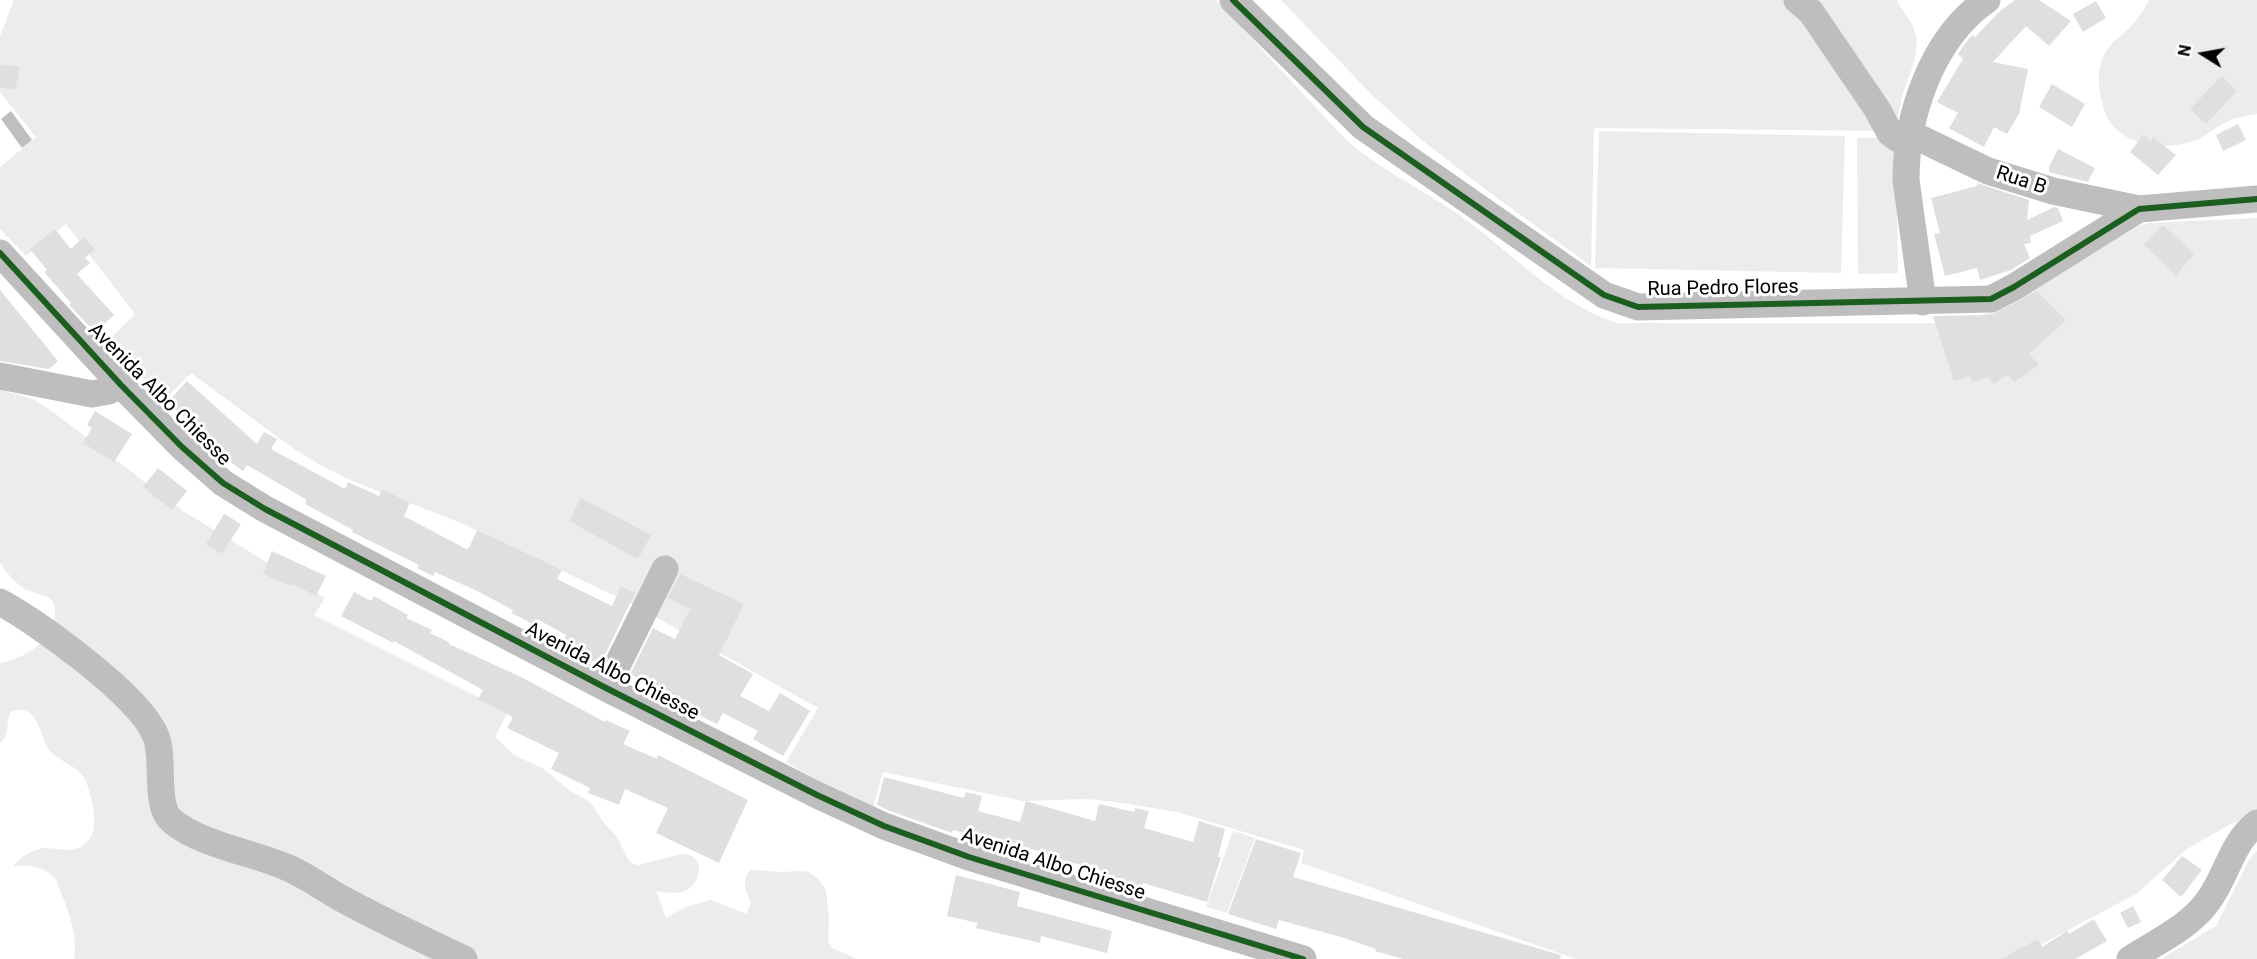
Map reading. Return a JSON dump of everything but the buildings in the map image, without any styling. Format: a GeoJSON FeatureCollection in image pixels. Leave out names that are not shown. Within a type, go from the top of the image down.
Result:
{"type":"FeatureCollection","features":[{"type":"Feature","properties":{"kind":"street","name":"Rua Pedro Flores"},"geometry":{"type":"LineString","coordinates":[[1233,0],[1363,127],[1604,295],[1638,307],[1982,300],[2001,295],[2139,208],[2257,199]]}},
{"type":"Feature","properties":{"kind":"street","name":"Rua B"},"geometry":{"type":"LineString","coordinates":[[1797,0],[1811,12],[1877,109],[1890,133],[1898,139],[1910,138],[1988,171],[2053,191],[2139,208]]}},
{"type":"Feature","properties":{"kind":"street"},"geometry":{"type":"LineString","coordinates":[[1923,302],[1906,180],[1910,138],[1921,96],[1934,63],[1963,20],[1987,0]]}},
{"type":"Feature","properties":{"kind":"street","name":"Avenida Albo Chiesse"},"geometry":{"type":"LineString","coordinates":[[0,253],[121,385],[182,447],[223,483],[265,509],[606,688],[816,795],[884,826],[969,857],[1303,959]]}},
{"type":"Feature","properties":{"kind":"street"},"geometry":{"type":"LineString","coordinates":[[0,376],[92,394],[109,391],[121,385]]}},
{"type":"Feature","properties":{"kind":"street"},"geometry":{"type":"LineString","coordinates":[[606,688],[665,569]]}},
{"type":"Feature","properties":{"kind":"street"},"geometry":{"type":"LineString","coordinates":[[0,602],[60,642],[116,687],[146,718],[159,742],[162,801],[170,820],[212,841],[288,868],[380,919],[464,959]]}},
{"type":"Feature","properties":{"kind":"street"},"geometry":{"type":"LineString","coordinates":[[2130,959],[2183,925],[2204,908],[2238,843],[2257,823]]}},
{"type":"Feature","properties":{"kind":"shaded area"},"geometry":{"type":"Polygon","coordinates":[[[14,0],[1216,0],[1346,140],[1358,150],[1452,210],[1551,288],[1594,314],[1617,323],[1934,323],[1961,319],[2005,307],[2139,226],[2148,223],[2257,218],[2257,813],[2229,825],[2187,849],[2136,894],[2014,959],[1576,959],[1301,863],[1304,850],[1177,812],[1087,799],[1023,801],[883,772],[873,808],[786,762],[818,708],[636,606],[459,522],[352,481],[322,466],[294,449],[191,373],[163,401],[108,341],[135,314],[66,224],[26,256],[0,229],[0,167],[36,137],[0,92],[0,36],[14,0]]]}},
{"type":"Feature","properties":{"kind":"shaded area"},"geometry":{"type":"Polygon","coordinates":[[[1281,0],[1897,0],[1914,29],[1917,45],[1895,131],[1594,128],[1591,266],[1423,141],[1373,96],[1281,0]]]}},
{"type":"Feature","properties":{"kind":"shaded area"},"geometry":{"type":"Polygon","coordinates":[[[2149,0],[2257,0],[2257,114],[2230,120],[2198,140],[2167,146],[2140,142],[2116,129],[2108,119],[2101,99],[2100,66],[2109,47],[2135,21],[2149,0]]]}},
{"type":"Feature","properties":{"kind":"shaded area"},"geometry":{"type":"Polygon","coordinates":[[[11,111],[32,140],[22,148],[1,119],[11,111]]]}},
{"type":"Feature","properties":{"kind":"shaded area"},"geometry":{"type":"Polygon","coordinates":[[[1599,131],[1845,136],[1841,273],[1595,268],[1599,131]]]}},
{"type":"Feature","properties":{"kind":"shaded area"},"geometry":{"type":"Polygon","coordinates":[[[1896,137],[1898,273],[1858,274],[1857,138],[1896,137]]]}},
{"type":"Feature","properties":{"kind":"shaded area"},"geometry":{"type":"Polygon","coordinates":[[[0,389],[35,400],[183,511],[325,598],[314,615],[508,712],[495,737],[514,755],[542,768],[569,790],[590,802],[617,837],[633,864],[639,865],[681,854],[695,858],[699,869],[698,876],[691,887],[678,893],[656,891],[666,918],[686,907],[711,900],[746,914],[751,903],[745,882],[750,870],[809,872],[826,890],[829,918],[828,941],[832,948],[857,959],[74,959],[73,928],[55,878],[36,867],[13,866],[36,850],[45,848],[70,850],[81,847],[91,837],[94,815],[91,796],[82,775],[52,753],[39,726],[30,714],[16,710],[12,712],[9,715],[6,735],[0,743],[0,663],[22,656],[41,643],[53,624],[55,613],[53,601],[19,585],[0,562],[0,389]]]}},
{"type":"Feature","properties":{"kind":"shaded area"},"geometry":{"type":"Polygon","coordinates":[[[1233,831],[1255,838],[1227,913],[1206,907],[1233,831]]]}},
{"type":"Feature","properties":{"kind":"shaded area"},"geometry":{"type":"Polygon","coordinates":[[[2257,851],[2257,959],[2161,959],[2216,926],[2249,860],[2257,851]]]}},
{"type":"Feature","properties":{"kind":"cycle path"},"geometry":{"type":"LineString","coordinates":[[1233,0],[1363,127],[1604,295],[1638,307],[1991,299],[2139,209],[2257,199]]}},
{"type":"Feature","properties":{"kind":"cycle path"},"geometry":{"type":"LineString","coordinates":[[0,253],[121,385],[182,447],[223,483],[265,509],[606,688],[817,795],[884,826],[969,857],[1303,959]]}}]}
